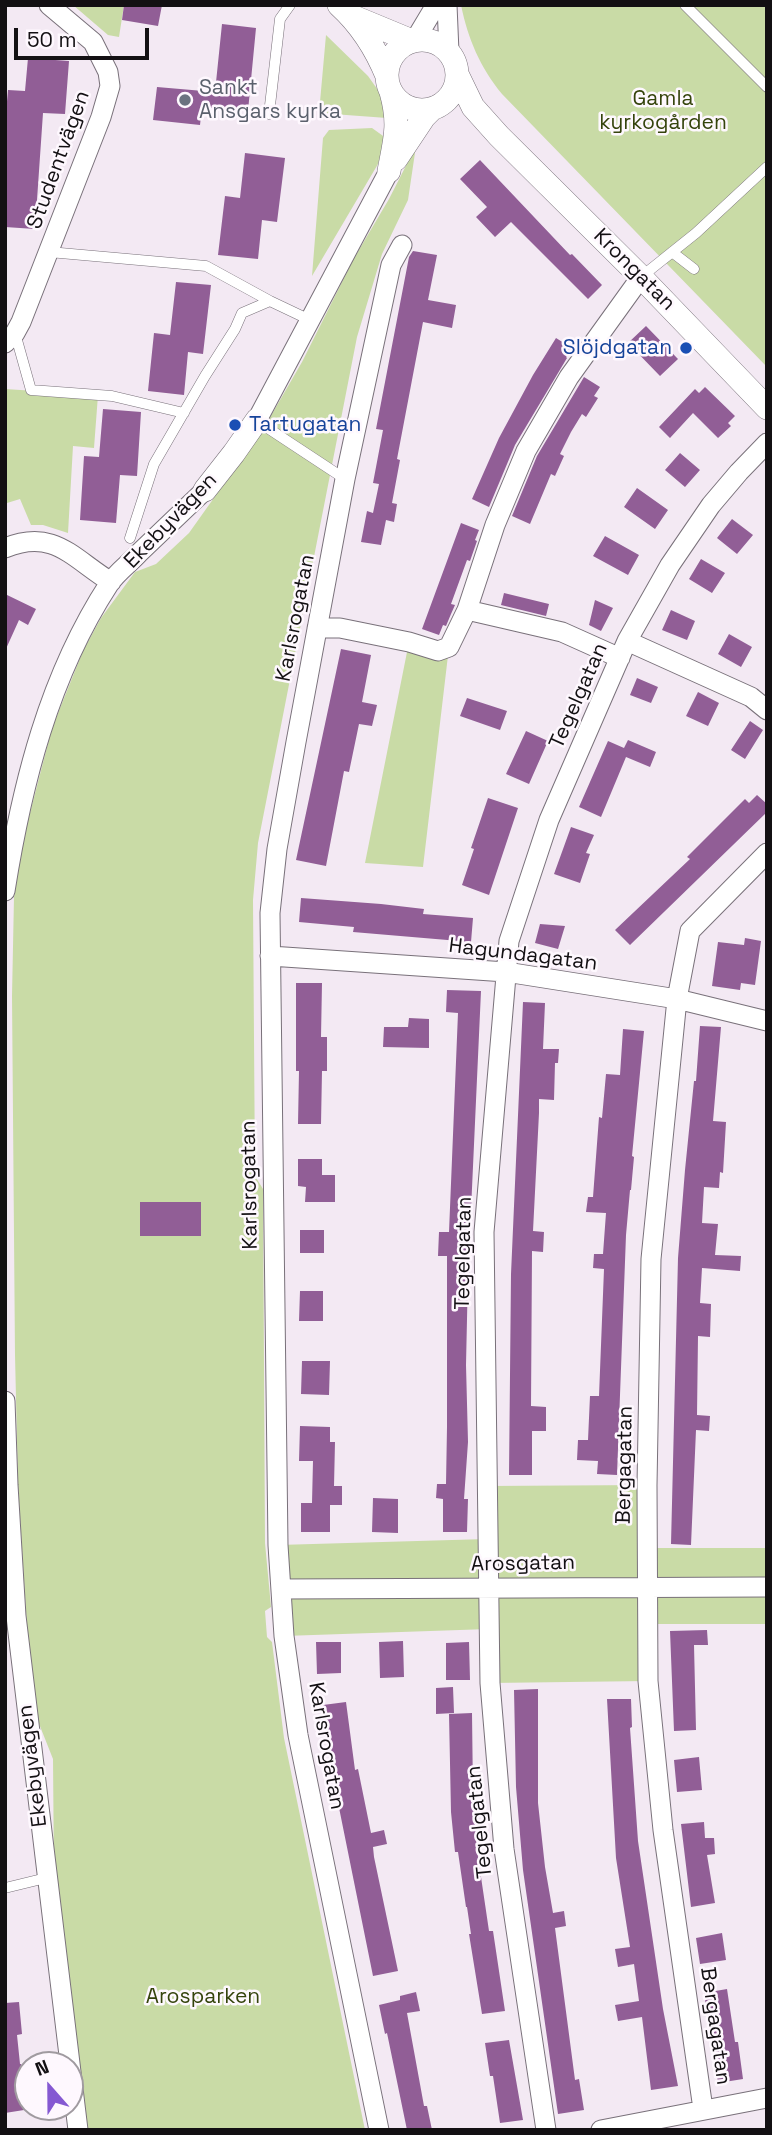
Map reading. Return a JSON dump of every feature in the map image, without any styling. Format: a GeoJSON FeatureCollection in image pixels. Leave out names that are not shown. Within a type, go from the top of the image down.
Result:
{"type":"FeatureCollection","features":[{"type":"Feature","properties":{"kind":"street","name":"Studentvägen"},"geometry":{"type":"LineString","coordinates":[[10,338],[21,322],[49,252],[101,117],[110,81],[93,42],[49,5]]}},
{"type":"Feature","properties":{"kind":"street"},"geometry":{"type":"LineString","coordinates":[[389,84],[389,63],[397,50],[413,40],[436,5]]}},
{"type":"Feature","properties":{"kind":"street"},"geometry":{"type":"LineString","coordinates":[[447,5],[449,52]]}},
{"type":"Feature","properties":{"kind":"street"},"geometry":{"type":"LineString","coordinates":[[345,10],[413,40],[438,43],[449,52],[455,60],[458,76],[449,98],[434,108],[423,110],[407,107],[395,98],[379,56],[345,10]]}},
{"type":"Feature","properties":{"kind":"street","name":"Krongatan"},"geometry":{"type":"LineString","coordinates":[[458,76],[473,107],[499,136],[641,276],[767,408]]}},
{"type":"Feature","properties":{"kind":"street","name":"Ekebyvägen"},"geometry":{"type":"LineString","coordinates":[[389,84],[397,113],[389,171]]}},
{"type":"Feature","properties":{"kind":"street","name":"Ekebyvägen"},"geometry":{"type":"LineString","coordinates":[[5,891],[27,777],[42,725],[73,650],[111,582],[205,490],[257,420],[389,171],[409,139],[434,108]]}},
{"type":"Feature","properties":{"kind":"street","name":"Krongatan"},"geometry":{"type":"LineString","coordinates":[[434,108],[480,124],[499,136]]}},
{"type":"Feature","properties":{"kind":"street","name":"Karlsrogatan"},"geometry":{"type":"LineString","coordinates":[[379,2130],[299,1735],[284,1636],[278,1545],[270,914],[277,849],[345,479],[391,265],[402,245]]}},
{"type":"Feature","properties":{"kind":"street"},"geometry":{"type":"LineString","coordinates":[[317,628],[340,628],[409,642],[438,651],[449,647],[467,610],[495,525],[526,451],[569,377],[641,276]]}},
{"type":"Feature","properties":{"kind":"street","name":"Tegelgatan"},"geometry":{"type":"LineString","coordinates":[[546,2130],[504,1849],[490,1683],[484,1233],[509,941],[549,820],[623,650],[670,565],[711,505],[767,443]]}},
{"type":"Feature","properties":{"kind":"street"},"geometry":{"type":"LineString","coordinates":[[5,548],[20,542],[42,540],[62,547],[111,582]]}},
{"type":"Feature","properties":{"kind":"street"},"geometry":{"type":"LineString","coordinates":[[467,610],[562,632],[623,650],[751,697],[767,710]]}},
{"type":"Feature","properties":{"kind":"street","name":"Bergagatan"},"geometry":{"type":"LineString","coordinates":[[703,2109],[663,1830],[648,1681],[646,1587],[651,1259],[677,999],[690,931],[767,853]]}},
{"type":"Feature","properties":{"kind":"street","name":"Hagundagatan"},"geometry":{"type":"LineString","coordinates":[[270,956],[506,972],[677,999],[767,1021]]}},
{"type":"Feature","properties":{"kind":"street","name":"Ekebyvägen"},"geometry":{"type":"LineString","coordinates":[[5,1401],[16,1616],[78,2130]]}},
{"type":"Feature","properties":{"kind":"street","name":"Arosgatan"},"geometry":{"type":"LineString","coordinates":[[281,1589],[767,1587]]}},
{"type":"Feature","properties":{"kind":"street"},"geometry":{"type":"LineString","coordinates":[[601,2130],[767,2098]]}},
{"type":"Feature","properties":{"kind":"lane"},"geometry":{"type":"LineString","coordinates":[[269,114],[280,19],[290,5]]}},
{"type":"Feature","properties":{"kind":"lane"},"geometry":{"type":"LineString","coordinates":[[685,5],[767,87]]}},
{"type":"Feature","properties":{"kind":"lane"},"geometry":{"type":"LineString","coordinates":[[641,276],[696,233],[767,167]]}},
{"type":"Feature","properties":{"kind":"lane"},"geometry":{"type":"LineString","coordinates":[[49,252],[206,267],[310,320]]}},
{"type":"Feature","properties":{"kind":"lane"},"geometry":{"type":"LineString","coordinates":[[672,252],[694,269]]}},
{"type":"Feature","properties":{"kind":"lane"},"geometry":{"type":"LineString","coordinates":[[130,538],[154,464],[242,313],[270,301]]}},
{"type":"Feature","properties":{"kind":"lane"},"geometry":{"type":"LineString","coordinates":[[10,338],[31,390],[112,396],[184,413]]}},
{"type":"Feature","properties":{"kind":"lane"},"geometry":{"type":"LineString","coordinates":[[257,420],[345,479]]}},
{"type":"Feature","properties":{"kind":"lane"},"geometry":{"type":"LineString","coordinates":[[5,1888],[46,1878]]}},
{"type":"Feature","properties":{"kind":"green space"},"geometry":{"type":"Polygon","coordinates":[[[73,5],[124,5],[119,37],[108,35],[73,5]]]}},
{"type":"Feature","properties":{"kind":"green space","name":"Gamla kyrkogården"},"geometry":{"type":"Polygon","coordinates":[[[461,5],[767,5],[767,367],[502,94],[476,52],[461,5]]]}},
{"type":"Feature","properties":{"kind":"green space"},"geometry":{"type":"Polygon","coordinates":[[[326,35],[368,76],[385,100],[387,118],[319,113],[326,35]]]}},
{"type":"Feature","properties":{"kind":"green space"},"geometry":{"type":"Polygon","coordinates":[[[372,128],[386,138],[378,164],[312,276],[323,138],[329,130],[372,128]]]}},
{"type":"Feature","properties":{"kind":"green space","name":"Arosparken"},"geometry":{"type":"Polygon","coordinates":[[[416,146],[408,200],[382,254],[357,337],[258,843],[253,900],[255,1176],[263,1189],[265,1543],[271,1607],[265,1611],[267,1637],[272,1642],[284,1738],[365,2130],[88,2130],[84,2100],[84,2051],[77,2051],[54,1876],[53,1759],[34,1711],[18,1485],[12,996],[14,897],[24,836],[52,728],[83,651],[101,618],[135,572],[156,564],[189,533],[265,426],[302,362],[353,260],[416,146]]]}},
{"type":"Feature","properties":{"kind":"green space"},"geometry":{"type":"Polygon","coordinates":[[[5,389],[98,395],[94,448],[73,446],[68,533],[43,525],[31,525],[20,499],[7,503],[5,389]]]}},
{"type":"Feature","properties":{"kind":"green space"},"geometry":{"type":"Polygon","coordinates":[[[409,642],[449,647],[423,867],[365,863],[409,642]]]}},
{"type":"Feature","properties":{"kind":"green space"},"geometry":{"type":"Polygon","coordinates":[[[647,1485],[645,1548],[767,1548],[767,1624],[647,1624],[648,1681],[490,1683],[489,1629],[284,1636],[278,1545],[487,1539],[487,1486],[647,1485]]]}},
{"type":"Feature","properties":{"kind":"building"},"geometry":{"type":"Polygon","coordinates":[[[124,5],[162,5],[158,26],[122,20],[124,5]]]}},
{"type":"Feature","properties":{"kind":"building"},"geometry":{"type":"Polygon","coordinates":[[[222,24],[256,28],[248,111],[202,107],[200,125],[153,120],[157,87],[215,92],[222,24]]]}},
{"type":"Feature","properties":{"kind":"building"},"geometry":{"type":"Polygon","coordinates":[[[28,58],[69,61],[65,114],[43,113],[35,229],[5,227],[5,124],[8,90],[25,91],[28,58]]]}},
{"type":"Feature","properties":{"kind":"building"},"geometry":{"type":"Polygon","coordinates":[[[245,153],[285,158],[277,222],[262,220],[258,259],[218,255],[225,196],[240,198],[245,153]]]}},
{"type":"Feature","properties":{"kind":"building"},"geometry":{"type":"Polygon","coordinates":[[[480,160],[602,285],[588,299],[511,222],[495,237],[476,217],[487,207],[460,179],[480,160]]]}},
{"type":"Feature","properties":{"kind":"building"},"geometry":{"type":"Polygon","coordinates":[[[413,251],[437,255],[428,300],[456,305],[452,328],[423,322],[397,459],[400,460],[392,503],[397,504],[394,522],[386,520],[381,545],[361,542],[367,511],[373,513],[379,484],[373,483],[383,430],[376,429],[409,257],[413,251]]]}},
{"type":"Feature","properties":{"kind":"building"},"geometry":{"type":"Polygon","coordinates":[[[176,282],[211,285],[203,354],[188,352],[184,395],[148,391],[154,333],[170,335],[176,282]]]}},
{"type":"Feature","properties":{"kind":"building"},"geometry":{"type":"Polygon","coordinates":[[[646,326],[678,359],[660,376],[628,343],[646,326]]]}},
{"type":"Feature","properties":{"kind":"building"},"geometry":{"type":"Polygon","coordinates":[[[556,338],[572,348],[515,445],[489,507],[472,499],[499,438],[556,338]]]}},
{"type":"Feature","properties":{"kind":"building"},"geometry":{"type":"Polygon","coordinates":[[[584,377],[600,387],[594,396],[598,398],[586,417],[582,414],[571,432],[560,454],[564,456],[555,476],[551,474],[530,524],[512,516],[537,456],[584,377]]]}},
{"type":"Feature","properties":{"kind":"building"},"geometry":{"type":"Polygon","coordinates":[[[705,387],[735,416],[728,423],[731,426],[718,438],[693,413],[670,438],[659,427],[695,389],[699,393],[705,387]]]}},
{"type":"Feature","properties":{"kind":"building"},"geometry":{"type":"Polygon","coordinates":[[[103,409],[141,412],[137,476],[120,475],[116,523],[80,520],[84,456],[99,457],[103,409]]]}},
{"type":"Feature","properties":{"kind":"building"},"geometry":{"type":"Polygon","coordinates":[[[680,453],[700,470],[685,487],[665,470],[680,453]]]}},
{"type":"Feature","properties":{"kind":"building"},"geometry":{"type":"Polygon","coordinates":[[[637,488],[668,510],[655,529],[624,507],[637,488]]]}},
{"type":"Feature","properties":{"kind":"building"},"geometry":{"type":"Polygon","coordinates":[[[732,519],[753,535],[737,554],[717,538],[732,519]]]}},
{"type":"Feature","properties":{"kind":"building"},"geometry":{"type":"Polygon","coordinates":[[[461,523],[479,530],[475,540],[477,541],[451,604],[455,605],[439,635],[422,629],[461,523]]]}},
{"type":"Feature","properties":{"kind":"building"},"geometry":{"type":"Polygon","coordinates":[[[605,536],[639,555],[628,575],[593,556],[605,536]]]}},
{"type":"Feature","properties":{"kind":"building"},"geometry":{"type":"Polygon","coordinates":[[[701,559],[725,573],[712,593],[689,579],[701,559]]]}},
{"type":"Feature","properties":{"kind":"building"},"geometry":{"type":"Polygon","coordinates":[[[504,593],[549,604],[546,616],[501,605],[504,593]]]}},
{"type":"Feature","properties":{"kind":"building"},"geometry":{"type":"Polygon","coordinates":[[[5,594],[36,609],[28,625],[19,620],[5,651],[5,594]]]}},
{"type":"Feature","properties":{"kind":"building"},"geometry":{"type":"Polygon","coordinates":[[[595,600],[613,608],[601,631],[589,625],[595,600]]]}},
{"type":"Feature","properties":{"kind":"building"},"geometry":{"type":"Polygon","coordinates":[[[671,610],[695,621],[687,640],[662,630],[671,610]]]}},
{"type":"Feature","properties":{"kind":"building"},"geometry":{"type":"Polygon","coordinates":[[[729,634],[752,647],[741,667],[718,654],[729,634]]]}},
{"type":"Feature","properties":{"kind":"building"},"geometry":{"type":"Polygon","coordinates":[[[341,649],[371,655],[362,702],[377,705],[372,726],[359,724],[349,772],[344,771],[326,866],[296,860],[341,649]]]}},
{"type":"Feature","properties":{"kind":"building"},"geometry":{"type":"Polygon","coordinates":[[[637,678],[658,687],[651,703],[630,695],[637,678]]]}},
{"type":"Feature","properties":{"kind":"building"},"geometry":{"type":"Polygon","coordinates":[[[698,692],[719,703],[708,726],[686,716],[698,692]]]}},
{"type":"Feature","properties":{"kind":"building"},"geometry":{"type":"Polygon","coordinates":[[[467,698],[507,711],[500,730],[460,716],[467,698]]]}},
{"type":"Feature","properties":{"kind":"building"},"geometry":{"type":"Polygon","coordinates":[[[750,721],[763,730],[745,759],[731,750],[750,721]]]}},
{"type":"Feature","properties":{"kind":"building"},"geometry":{"type":"Polygon","coordinates":[[[526,731],[548,741],[529,784],[506,774],[526,731]]]}},
{"type":"Feature","properties":{"kind":"building"},"geometry":{"type":"Polygon","coordinates":[[[628,740],[656,752],[650,767],[626,757],[601,817],[579,807],[608,741],[624,748],[628,740]]]}},
{"type":"Feature","properties":{"kind":"building"},"geometry":{"type":"Polygon","coordinates":[[[757,795],[767,804],[767,812],[630,945],[615,930],[690,859],[687,857],[745,799],[749,803],[757,795]]]}},
{"type":"Feature","properties":{"kind":"building"},"geometry":{"type":"Polygon","coordinates":[[[488,798],[518,808],[489,895],[462,885],[488,798]]]}},
{"type":"Feature","properties":{"kind":"building"},"geometry":{"type":"Polygon","coordinates":[[[571,827],[594,835],[586,853],[590,854],[580,883],[554,874],[571,827]]]}},
{"type":"Feature","properties":{"kind":"building"},"geometry":{"type":"Polygon","coordinates":[[[301,898],[424,909],[423,914],[473,918],[471,942],[353,932],[354,927],[299,922],[301,898]]]}},
{"type":"Feature","properties":{"kind":"building"},"geometry":{"type":"Polygon","coordinates":[[[540,924],[565,926],[558,949],[535,943],[540,924]]]}},
{"type":"Feature","properties":{"kind":"building"},"geometry":{"type":"Polygon","coordinates":[[[745,938],[761,941],[755,985],[741,983],[740,990],[712,986],[718,942],[744,945],[745,938]]]}},
{"type":"Feature","properties":{"kind":"building"},"geometry":{"type":"Polygon","coordinates":[[[296,983],[322,983],[321,1037],[327,1037],[327,1071],[322,1071],[321,1124],[298,1124],[296,983]]]}},
{"type":"Feature","properties":{"kind":"building"},"geometry":{"type":"Polygon","coordinates":[[[447,990],[481,991],[468,1273],[468,1442],[464,1499],[468,1499],[467,1532],[443,1532],[443,1499],[436,1498],[437,1484],[446,1484],[447,1256],[438,1256],[439,1232],[449,1232],[458,1013],[446,1012],[447,990]]]}},
{"type":"Feature","properties":{"kind":"building"},"geometry":{"type":"Polygon","coordinates":[[[523,1002],[545,1003],[543,1049],[559,1049],[558,1063],[555,1063],[554,1100],[539,1099],[533,1231],[544,1232],[543,1252],[532,1251],[531,1406],[546,1407],[546,1431],[532,1431],[532,1475],[509,1475],[511,1274],[523,1002]]]}},
{"type":"Feature","properties":{"kind":"building"},"geometry":{"type":"Polygon","coordinates":[[[409,1018],[429,1019],[429,1048],[383,1047],[384,1027],[408,1027],[409,1018]]]}},
{"type":"Feature","properties":{"kind":"building"},"geometry":{"type":"Polygon","coordinates":[[[700,1026],[721,1027],[713,1121],[726,1122],[723,1173],[720,1172],[719,1188],[704,1187],[702,1223],[718,1224],[715,1255],[741,1256],[740,1271],[702,1268],[700,1303],[711,1304],[710,1337],[698,1336],[697,1415],[710,1416],[709,1431],[696,1430],[691,1545],[671,1544],[678,1258],[700,1026]]]}},
{"type":"Feature","properties":{"kind":"building"},"geometry":{"type":"Polygon","coordinates":[[[623,1029],[644,1031],[626,1235],[617,1475],[597,1474],[598,1461],[577,1460],[578,1440],[588,1440],[590,1396],[599,1396],[604,1269],[593,1268],[594,1254],[603,1254],[606,1213],[586,1212],[588,1197],[593,1197],[599,1117],[602,1118],[606,1074],[620,1075],[623,1029]]]}},
{"type":"Feature","properties":{"kind":"building"},"geometry":{"type":"Polygon","coordinates":[[[298,1159],[322,1159],[322,1175],[335,1175],[335,1202],[305,1202],[306,1187],[298,1186],[298,1159]]]}},
{"type":"Feature","properties":{"kind":"building"},"geometry":{"type":"Polygon","coordinates":[[[140,1202],[201,1202],[201,1236],[140,1236],[140,1202]]]}},
{"type":"Feature","properties":{"kind":"building"},"geometry":{"type":"Polygon","coordinates":[[[300,1230],[324,1230],[324,1253],[300,1253],[300,1230]]]}},
{"type":"Feature","properties":{"kind":"building"},"geometry":{"type":"Polygon","coordinates":[[[300,1291],[323,1291],[323,1321],[299,1321],[300,1291]]]}},
{"type":"Feature","properties":{"kind":"building"},"geometry":{"type":"Polygon","coordinates":[[[302,1361],[330,1361],[329,1395],[301,1394],[302,1361]]]}},
{"type":"Feature","properties":{"kind":"building"},"geometry":{"type":"Polygon","coordinates":[[[300,1426],[330,1427],[330,1442],[335,1442],[334,1486],[342,1486],[342,1505],[330,1505],[330,1532],[301,1532],[301,1503],[312,1503],[313,1461],[299,1461],[300,1426]]]}},
{"type":"Feature","properties":{"kind":"building"},"geometry":{"type":"Polygon","coordinates":[[[373,1498],[398,1499],[398,1533],[372,1532],[373,1498]]]}},
{"type":"Feature","properties":{"kind":"building"},"geometry":{"type":"Polygon","coordinates":[[[707,1630],[708,1645],[694,1645],[696,1730],[674,1731],[670,1631],[707,1630]]]}},
{"type":"Feature","properties":{"kind":"building"},"geometry":{"type":"Polygon","coordinates":[[[403,1641],[404,1677],[380,1678],[379,1642],[403,1641]]]}},
{"type":"Feature","properties":{"kind":"building"},"geometry":{"type":"Polygon","coordinates":[[[316,1642],[341,1642],[341,1673],[317,1674],[316,1642]]]}},
{"type":"Feature","properties":{"kind":"building"},"geometry":{"type":"Polygon","coordinates":[[[469,1642],[470,1680],[446,1680],[446,1643],[469,1642]]]}},
{"type":"Feature","properties":{"kind":"building"},"geometry":{"type":"Polygon","coordinates":[[[453,1687],[454,1713],[436,1714],[436,1688],[453,1687]]]}},
{"type":"Feature","properties":{"kind":"building"},"geometry":{"type":"Polygon","coordinates":[[[538,1689],[538,1803],[553,1913],[564,1911],[566,1926],[555,1928],[575,2080],[579,2079],[584,2110],[558,2114],[523,1870],[516,1787],[514,1690],[538,1689]]]}},
{"type":"Feature","properties":{"kind":"building"},"geometry":{"type":"Polygon","coordinates":[[[607,1699],[631,1699],[630,1728],[638,1841],[663,2009],[678,2086],[651,2090],[642,2017],[618,2021],[615,2005],[639,2001],[634,1964],[618,1967],[615,1949],[630,1947],[616,1858],[607,1699]]]}},
{"type":"Feature","properties":{"kind":"building"},"geometry":{"type":"Polygon","coordinates":[[[346,1702],[355,1770],[358,1769],[371,1833],[384,1830],[387,1844],[373,1847],[398,1971],[373,1976],[331,1768],[323,1705],[346,1702]]]}},
{"type":"Feature","properties":{"kind":"building"},"geometry":{"type":"Polygon","coordinates":[[[472,1713],[477,1850],[505,2011],[482,2014],[458,1852],[455,1852],[451,1812],[449,1714],[472,1713]]]}},
{"type":"Feature","properties":{"kind":"building"},"geometry":{"type":"Polygon","coordinates":[[[699,1757],[702,1790],[677,1792],[674,1760],[699,1757]]]}},
{"type":"Feature","properties":{"kind":"building"},"geometry":{"type":"Polygon","coordinates":[[[704,1822],[705,1838],[714,1838],[715,1854],[707,1855],[715,1903],[691,1907],[681,1824],[704,1822]]]}},
{"type":"Feature","properties":{"kind":"building"},"geometry":{"type":"Polygon","coordinates":[[[722,1933],[726,1960],[700,1964],[696,1938],[722,1933]]]}},
{"type":"Feature","properties":{"kind":"building"},"geometry":{"type":"Polygon","coordinates":[[[727,1989],[743,2079],[718,2083],[704,1993],[727,1989]]]}},
{"type":"Feature","properties":{"kind":"building"},"geometry":{"type":"Polygon","coordinates":[[[416,1992],[420,2011],[407,2013],[424,2106],[427,2106],[432,2130],[407,2130],[379,2005],[400,2000],[400,1996],[416,1992]]]}},
{"type":"Feature","properties":{"kind":"building"},"geometry":{"type":"Polygon","coordinates":[[[19,2002],[22,2034],[17,2035],[19,2051],[14,2051],[14,2112],[5,2113],[5,2003],[19,2002]]]}},
{"type":"Feature","properties":{"kind":"building"},"geometry":{"type":"Polygon","coordinates":[[[509,2040],[523,2120],[500,2123],[485,2043],[509,2040]]]}},
{"type":"Feature","properties":{"kind":"place","name":"Sankt Ansgars kyrka"},"geometry":{"type":"Point","coordinates":[185,100]}},
{"type":"Feature","properties":{"kind":"place","name":"Slöjdgatan"},"geometry":{"type":"Point","coordinates":[686,348]}},
{"type":"Feature","properties":{"kind":"place","name":"Tartugatan"},"geometry":{"type":"Point","coordinates":[235,425]}}]}
